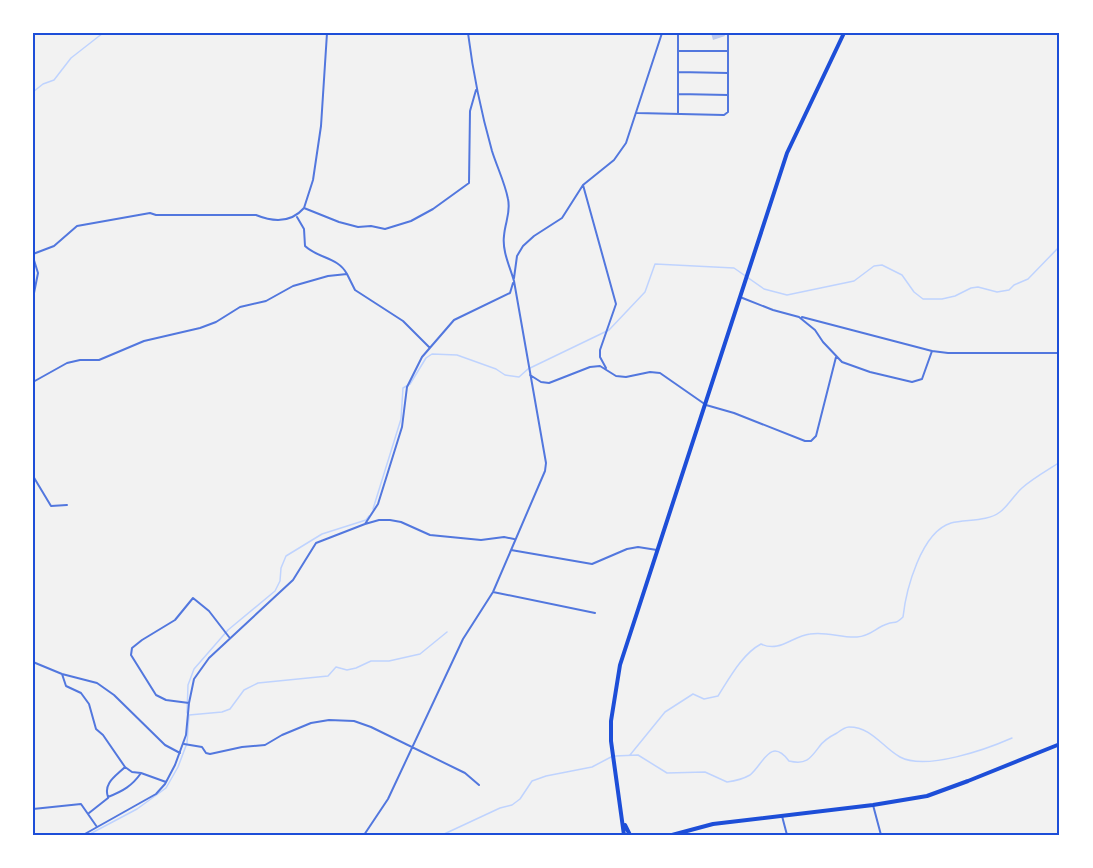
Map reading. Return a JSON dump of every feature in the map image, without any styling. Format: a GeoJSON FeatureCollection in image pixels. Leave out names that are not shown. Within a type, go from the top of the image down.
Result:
{"type":"FeatureCollection","features":[{"type":"Feature","properties":{"kind":"main road"},"geometry":{"type":"LineString","coordinates":[[624,835],[611,721],[615,686],[638,606],[787,153],[844,33]]}},
{"type":"Feature","properties":{"kind":"main road"},"geometry":{"type":"LineString","coordinates":[[672,835],[713,825],[921,797],[948,789],[1060,744]]}},
{"type":"Feature","properties":{"kind":"main road"},"geometry":{"type":"LineString","coordinates":[[624,824],[630,835]]}},
{"type":"Feature","properties":{"kind":"street"},"geometry":{"type":"LineString","coordinates":[[33,298],[38,273],[33,256],[54,246],[77,226],[150,213],[156,215],[256,215],[278,220],[297,216],[304,208],[313,180],[321,126],[327,33]]}},
{"type":"Feature","properties":{"kind":"street"},"geometry":{"type":"LineString","coordinates":[[364,835],[388,799],[463,639],[492,592],[541,481],[546,463],[514,281],[505,253],[504,236],[510,208],[508,196],[493,155],[477,87],[468,33]]}},
{"type":"Feature","properties":{"kind":"street"},"geometry":{"type":"LineString","coordinates":[[365,524],[378,504],[397,446],[404,416],[407,387],[414,371],[454,320],[510,293],[516,263],[523,246],[562,218],[583,184],[614,160],[626,143],[662,33]]}},
{"type":"Feature","properties":{"kind":"street"},"geometry":{"type":"LineString","coordinates":[[678,33],[678,114]]}},
{"type":"Feature","properties":{"kind":"street"},"geometry":{"type":"LineString","coordinates":[[636,113],[724,115],[728,112],[728,33]]}},
{"type":"Feature","properties":{"kind":"street"},"geometry":{"type":"LineString","coordinates":[[678,51],[728,51]]}},
{"type":"Feature","properties":{"kind":"street"},"geometry":{"type":"LineString","coordinates":[[678,72],[728,73]]}},
{"type":"Feature","properties":{"kind":"street"},"geometry":{"type":"LineString","coordinates":[[304,208],[339,222],[385,229],[411,221],[433,210],[469,183],[470,111],[477,87]]}},
{"type":"Feature","properties":{"kind":"street"},"geometry":{"type":"LineString","coordinates":[[678,94],[728,95]]}},
{"type":"Feature","properties":{"kind":"street"},"geometry":{"type":"LineString","coordinates":[[583,184],[616,304],[600,350],[603,363],[608,371]]}},
{"type":"Feature","properties":{"kind":"street"},"geometry":{"type":"LineString","coordinates":[[297,216],[304,229],[305,246],[310,251],[342,266],[355,290],[403,321],[430,348]]}},
{"type":"Feature","properties":{"kind":"street"},"geometry":{"type":"LineString","coordinates":[[33,382],[67,363],[99,360],[144,341],[200,328],[216,322],[240,307],[266,301],[293,286],[328,276],[347,274]]}},
{"type":"Feature","properties":{"kind":"street"},"geometry":{"type":"LineString","coordinates":[[739,297],[772,310],[932,351],[1060,353]]}},
{"type":"Feature","properties":{"kind":"street"},"geometry":{"type":"LineString","coordinates":[[799,317],[815,330],[836,357],[870,372],[912,382],[922,379],[932,351]]}},
{"type":"Feature","properties":{"kind":"street"},"geometry":{"type":"LineString","coordinates":[[530,375],[549,383],[590,367],[600,366],[616,376],[660,373],[706,405],[734,413],[805,441],[811,441],[816,436],[836,357]]}},
{"type":"Feature","properties":{"kind":"street"},"geometry":{"type":"LineString","coordinates":[[33,476],[51,506],[67,505]]}},
{"type":"Feature","properties":{"kind":"street"},"geometry":{"type":"LineString","coordinates":[[83,835],[156,794],[166,782],[186,735],[194,679],[209,658],[293,580],[316,543],[379,520],[401,522],[430,535],[481,540],[504,537],[514,539]]}},
{"type":"Feature","properties":{"kind":"street"},"geometry":{"type":"LineString","coordinates":[[510,549],[592,564],[627,549],[638,547],[657,550]]}},
{"type":"Feature","properties":{"kind":"street"},"geometry":{"type":"LineString","coordinates":[[492,592],[595,613]]}},
{"type":"Feature","properties":{"kind":"street"},"geometry":{"type":"LineString","coordinates":[[189,703],[166,700],[156,694],[131,656],[132,648],[175,620],[193,598],[209,612],[230,638]]}},
{"type":"Feature","properties":{"kind":"street"},"geometry":{"type":"LineString","coordinates":[[33,662],[62,674],[97,683],[114,695],[165,745],[180,753]]}},
{"type":"Feature","properties":{"kind":"street"},"geometry":{"type":"LineString","coordinates":[[62,674],[66,686],[81,693],[89,704],[96,729],[103,735],[125,767],[132,772],[166,782]]}},
{"type":"Feature","properties":{"kind":"street"},"geometry":{"type":"LineString","coordinates":[[183,744],[202,747],[206,753],[210,754],[242,747],[266,745],[282,735],[311,723],[354,721],[465,773],[479,785]]}},
{"type":"Feature","properties":{"kind":"street"},"geometry":{"type":"LineString","coordinates":[[108,797],[106,789],[109,783],[125,767]]}},
{"type":"Feature","properties":{"kind":"street"},"geometry":{"type":"LineString","coordinates":[[88,813],[108,797],[124,791],[141,773]]}},
{"type":"Feature","properties":{"kind":"street"},"geometry":{"type":"LineString","coordinates":[[33,809],[81,804],[97,827]]}},
{"type":"Feature","properties":{"kind":"street"},"geometry":{"type":"LineString","coordinates":[[873,805],[881,835]]}},
{"type":"Feature","properties":{"kind":"street"},"geometry":{"type":"LineString","coordinates":[[782,816],[787,835]]}},
{"type":"Feature","properties":{"kind":"building"},"geometry":{"type":"Polygon","coordinates":[[[711,33],[724,33],[725,36],[713,40],[711,33]]]}},
{"type":"Feature","properties":{"kind":"waterway"},"geometry":{"type":"LineString","coordinates":[[33,92],[43,84],[54,80],[71,58],[103,33]]}},
{"type":"Feature","properties":{"kind":"waterway"},"geometry":{"type":"LineString","coordinates":[[373,509],[401,419],[403,388],[410,384],[426,358],[432,354],[457,355],[496,369],[505,375],[519,377],[528,369],[609,330],[645,292],[655,264],[734,268],[764,289],[787,295],[854,281],[874,266],[882,265],[902,275],[914,292],[923,299],[942,299],[978,287],[997,292],[1009,290],[1014,285],[1028,279],[1060,246]]}},
{"type":"Feature","properties":{"kind":"waterway"},"geometry":{"type":"LineString","coordinates":[[630,755],[665,712],[693,694],[704,699],[718,696],[742,660],[761,644],[774,647],[804,635],[816,633],[862,636],[898,621],[903,617],[917,563],[931,538],[940,529],[951,523],[995,515],[1003,510],[1026,484],[1060,462]]}},
{"type":"Feature","properties":{"kind":"waterway"},"geometry":{"type":"LineString","coordinates":[[187,713],[188,685],[194,669],[228,630],[275,591],[286,556],[322,534],[366,520],[369,516]]}},
{"type":"Feature","properties":{"kind":"waterway"},"geometry":{"type":"LineString","coordinates":[[88,835],[137,809],[166,788],[178,767],[187,743],[189,715],[222,712],[230,709],[244,690],[258,683],[328,676],[336,667],[347,670],[371,661],[389,661],[420,654],[447,632]]}},
{"type":"Feature","properties":{"kind":"waterway"},"geometry":{"type":"LineString","coordinates":[[615,756],[638,755],[667,773],[705,772],[727,782],[750,775],[772,752],[777,751],[789,761],[807,760],[825,741],[848,727],[864,730],[900,757],[911,761],[956,757],[1012,738]]}},
{"type":"Feature","properties":{"kind":"waterway"},"geometry":{"type":"LineString","coordinates":[[442,835],[500,808],[512,805],[520,799],[532,781],[592,767],[611,757]]}}]}
